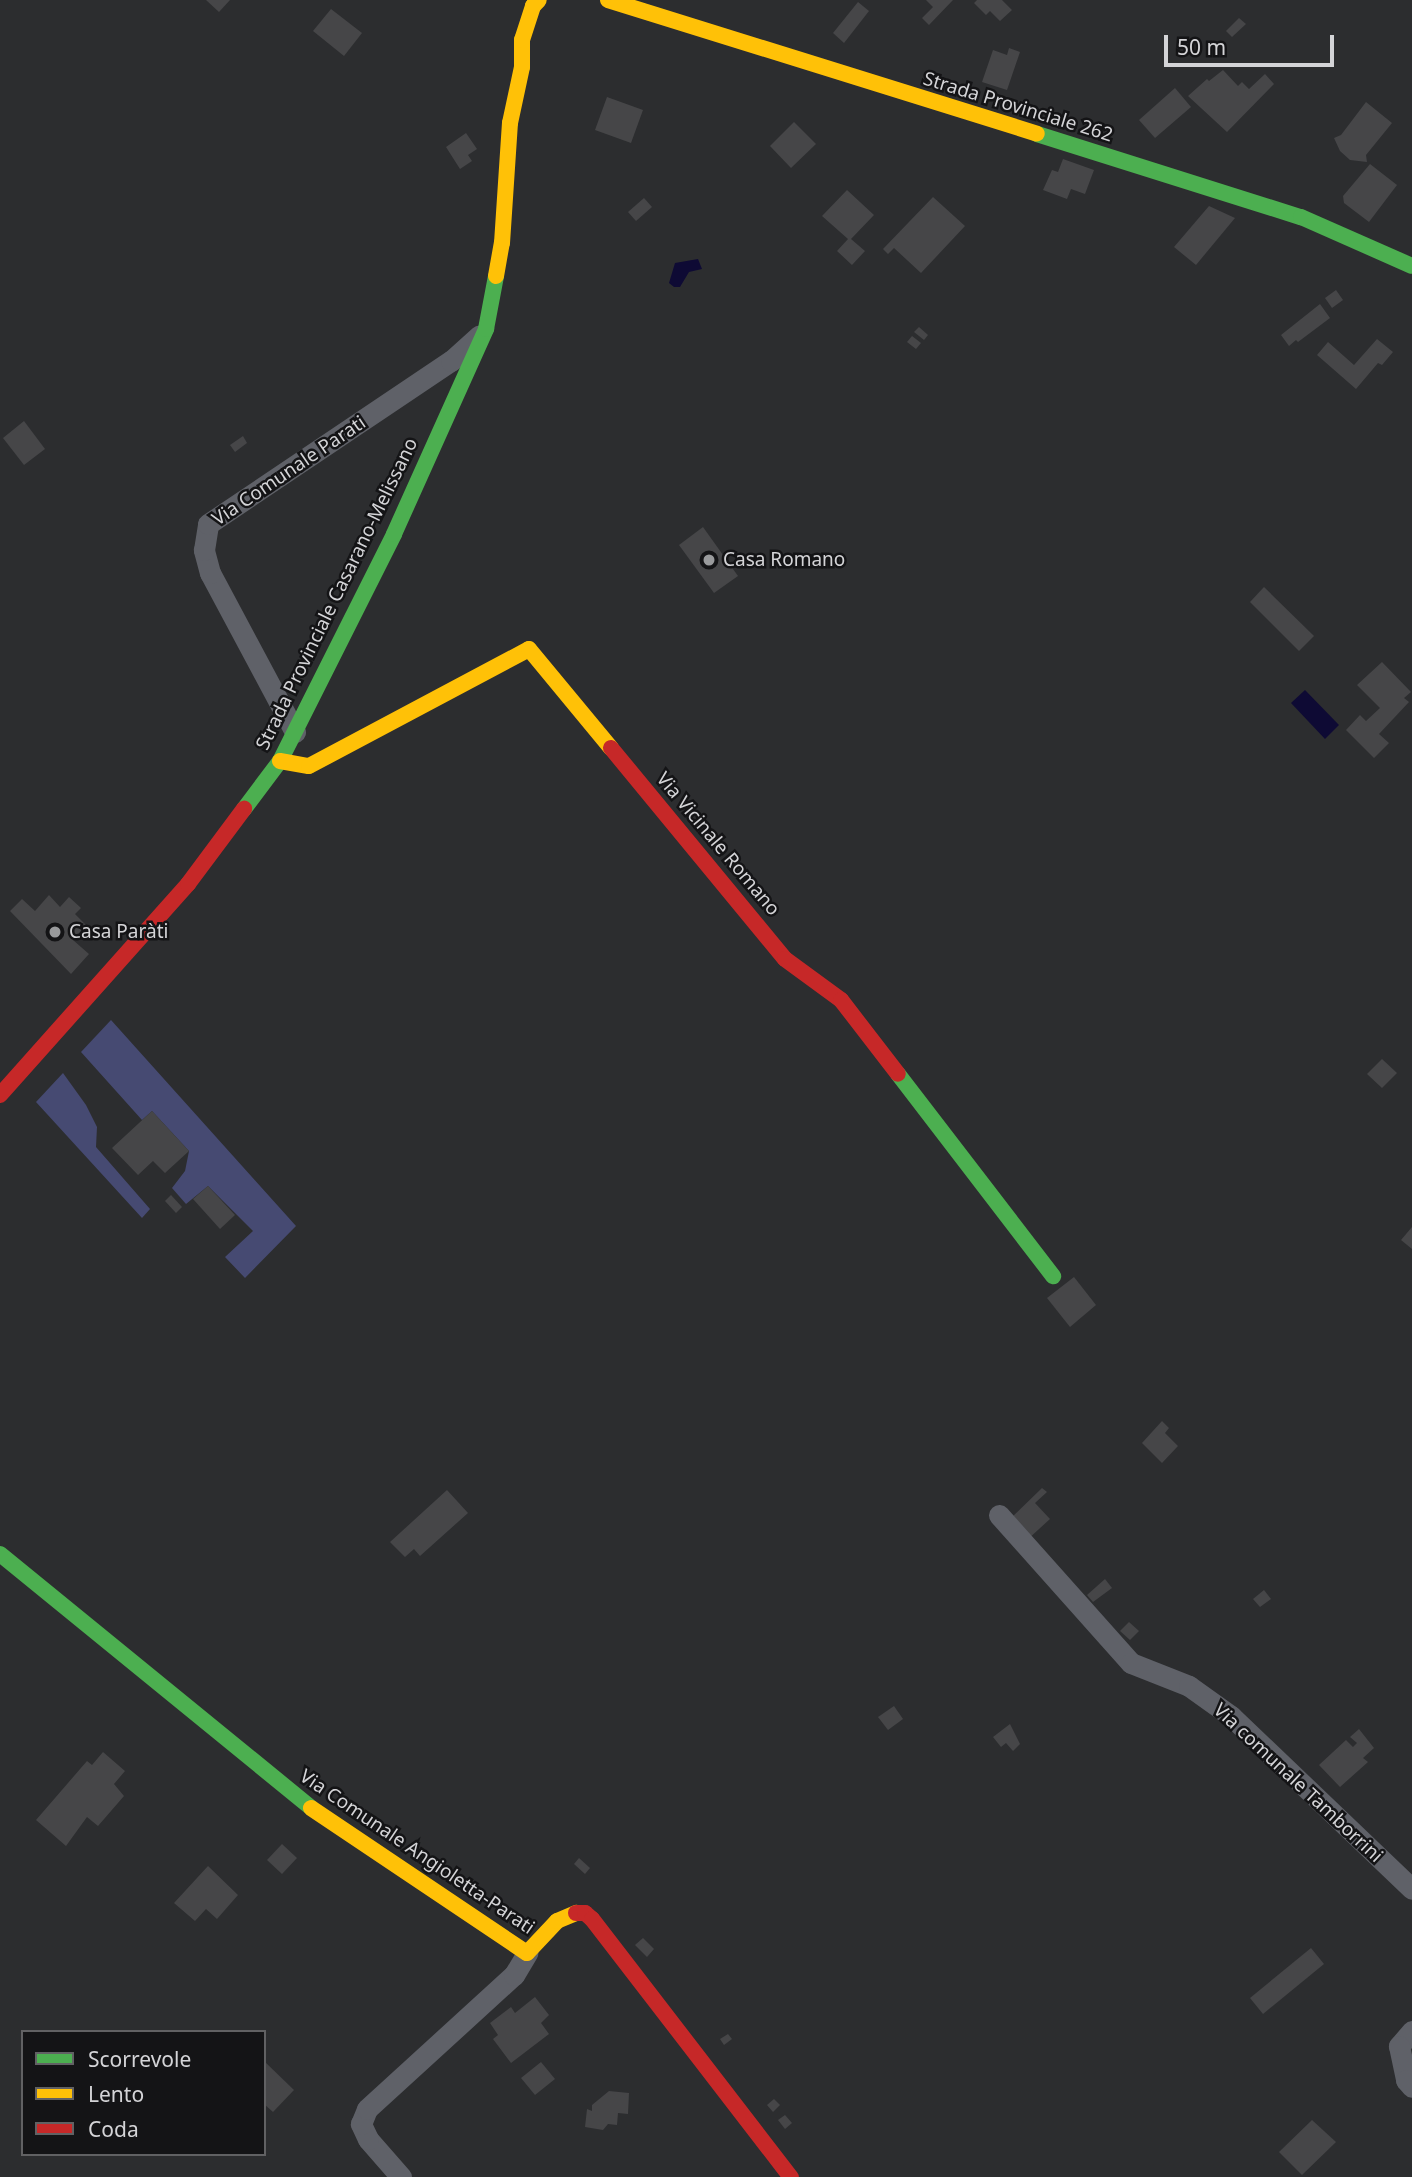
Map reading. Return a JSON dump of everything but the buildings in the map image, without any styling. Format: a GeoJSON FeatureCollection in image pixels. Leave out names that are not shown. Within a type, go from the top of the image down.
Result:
{"type":"FeatureCollection","features":[{"type":"Feature","properties":{"kind":"street","name":"Strada Provinciale Casarano-Melissano"},"geometry":{"type":"LineString","coordinates":[[0,1094],[188,884],[280,761],[394,534],[486,329],[502,243],[510,123],[522,67],[522,40],[534,6],[539,0]]}},
{"type":"Feature","properties":{"kind":"street","name":"Strada Provinciale 262"},"geometry":{"type":"LineString","coordinates":[[608,0],[1301,218],[1412,266]]}},
{"type":"Feature","properties":{"kind":"street","name":"Strada Provinciale Casarano-Melissano"},"geometry":{"type":"LineString","coordinates":[[522,67],[536,49]]}},
{"type":"Feature","properties":{"kind":"street","name":"Via Comunale Parati"},"geometry":{"type":"LineString","coordinates":[[295,732],[210,573],[204,550],[208,524],[451,361],[486,329]]}},
{"type":"Feature","properties":{"kind":"street","name":"Via Vicinale Romano"},"geometry":{"type":"LineString","coordinates":[[280,761],[309,766],[529,649],[785,959],[841,1000],[1053,1276]]}},
{"type":"Feature","properties":{"kind":"street","name":"Via comunale Tamborrini"},"geometry":{"type":"LineString","coordinates":[[999,1515],[1131,1664],[1189,1686],[1231,1716],[1412,1889]]}},
{"type":"Feature","properties":{"kind":"street","name":"Via Comunale Angioletta-Parati"},"geometry":{"type":"LineString","coordinates":[[0,1554],[306,1805],[527,1953],[557,1921],[572,1913],[584,1913],[592,1919],[791,2177]]}},
{"type":"Feature","properties":{"kind":"street"},"geometry":{"type":"LineString","coordinates":[[401,2177],[368,2139],[361,2124],[367,2109],[514,1975],[527,1953]]}},
{"type":"Feature","properties":{"kind":"street"},"geometry":{"type":"LineString","coordinates":[[1412,2031],[1399,2046],[1406,2080],[1412,2087]]}},
{"type":"Feature","properties":{"kind":"shaded area"},"geometry":{"type":"Polygon","coordinates":[[[698,259],[702,269],[689,272],[680,287],[669,283],[675,263],[698,259]]]}},
{"type":"Feature","properties":{"kind":"shaded area"},"geometry":{"type":"Polygon","coordinates":[[[1305,690],[1339,725],[1325,739],[1291,703],[1305,690]]]}},
{"type":"Feature","properties":{"kind":"shaded area"},"geometry":{"type":"Polygon","coordinates":[[[111,1020],[296,1226],[245,1278],[225,1257],[253,1231],[208,1186],[186,1204],[172,1188],[185,1171],[189,1151],[152,1111],[142,1120],[81,1052],[111,1020]]]}},
{"type":"Feature","properties":{"kind":"shaded area"},"geometry":{"type":"Polygon","coordinates":[[[63,1073],[86,1105],[97,1127],[96,1147],[150,1209],[142,1218],[36,1102],[63,1073]]]}},
{"type":"Feature","properties":{"kind":"traffic: fast"},"geometry":{"type":"LineString","coordinates":[[1037,134],[1301,217],[1412,266]]}},
{"type":"Feature","properties":{"kind":"traffic: fast"},"geometry":{"type":"LineString","coordinates":[[244,809],[280,761],[394,534],[486,329],[496,276]]}},
{"type":"Feature","properties":{"kind":"traffic: fast"},"geometry":{"type":"LineString","coordinates":[[898,1074],[1053,1276]]}},
{"type":"Feature","properties":{"kind":"traffic: fast"},"geometry":{"type":"LineString","coordinates":[[0,1554],[311,1808]]}},
{"type":"Feature","properties":{"kind":"traffic: slow"},"geometry":{"type":"LineString","coordinates":[[496,276],[502,243],[510,123],[522,67],[522,40],[533,6],[539,0]]}},
{"type":"Feature","properties":{"kind":"traffic: slow"},"geometry":{"type":"LineString","coordinates":[[608,0],[1037,134]]}},
{"type":"Feature","properties":{"kind":"traffic: slow"},"geometry":{"type":"LineString","coordinates":[[280,761],[309,766],[529,649],[611,748]]}},
{"type":"Feature","properties":{"kind":"traffic: slow"},"geometry":{"type":"LineString","coordinates":[[311,1808],[527,1953],[557,1921],[576,1913]]}},
{"type":"Feature","properties":{"kind":"traffic: jam"},"geometry":{"type":"LineString","coordinates":[[611,748],[785,959],[841,1000],[898,1074]]}},
{"type":"Feature","properties":{"kind":"traffic: jam"},"geometry":{"type":"LineString","coordinates":[[0,1095],[188,884],[244,809]]}},
{"type":"Feature","properties":{"kind":"traffic: jam"},"geometry":{"type":"LineString","coordinates":[[576,1913],[585,1913],[592,1919],[791,2177]]}},
{"type":"Feature","properties":{"kind":"place","name":"Casa Romano"},"geometry":{"type":"Point","coordinates":[709,560]}},
{"type":"Feature","properties":{"kind":"place","name":"Casa Paràti"},"geometry":{"type":"Point","coordinates":[55,932]}}]}
